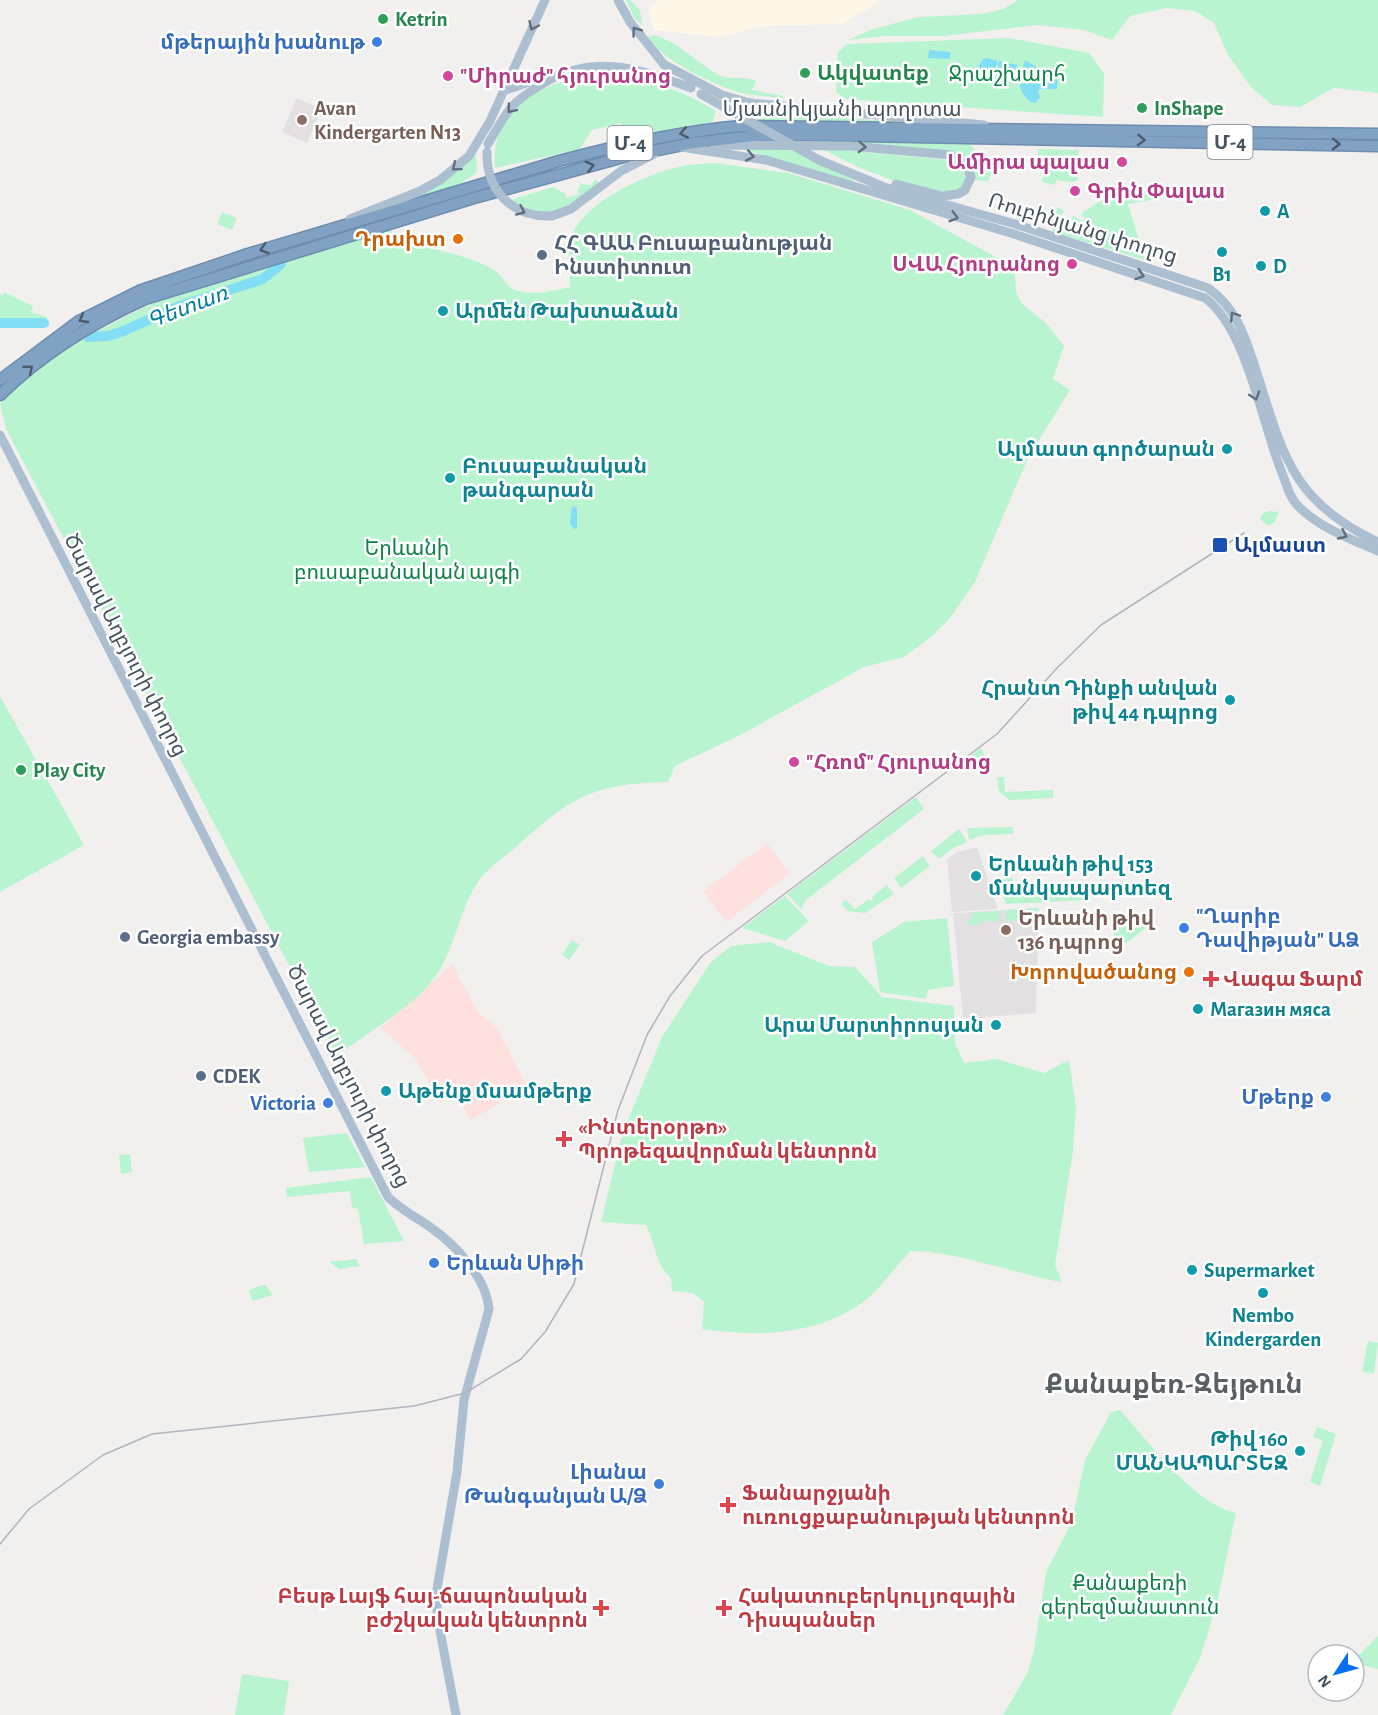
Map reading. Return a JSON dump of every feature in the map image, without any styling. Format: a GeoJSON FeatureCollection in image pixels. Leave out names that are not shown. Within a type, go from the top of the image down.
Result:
{"type":"FeatureCollection","features":[{"type":"Feature","properties":{"kind":"highway","name":"Մյասնիկյանի պողոտա"},"geometry":{"type":"LineString","coordinates":[[320,232],[581,155],[703,129],[742,126],[1378,134]]}},
{"type":"Feature","properties":{"kind":"highway","name":"Մյասնիկյանի պողոտա"},"geometry":{"type":"LineString","coordinates":[[0,395],[60,346],[118,311],[198,281],[551,176],[671,146],[754,136],[812,135],[1378,146]]}},
{"type":"Feature","properties":{"kind":"highway","name":"Մ-4"},"geometry":{"type":"LineString","coordinates":[[0,380],[62,332],[121,299],[196,270],[320,232]]}},
{"type":"Feature","properties":{"kind":"main road"},"geometry":{"type":"LineString","coordinates":[[320,232],[440,180],[469,156],[490,121],[546,0]]}},
{"type":"Feature","properties":{"kind":"main road"},"geometry":{"type":"LineString","coordinates":[[619,2],[630,22],[663,64],[722,95],[750,103],[927,118],[1019,129]]}},
{"type":"Feature","properties":{"kind":"main road","name":"Ռուբինյանց փողոց"},"geometry":{"type":"LineString","coordinates":[[663,64],[700,94],[819,160],[853,176],[1015,224],[1208,288],[1222,300],[1241,327],[1281,446],[1311,497],[1338,521],[1378,542]]}},
{"type":"Feature","properties":{"kind":"main road"},"geometry":{"type":"LineString","coordinates":[[487,148],[512,107],[544,82],[589,65],[651,74],[691,88]]}},
{"type":"Feature","properties":{"kind":"main road"},"geometry":{"type":"LineString","coordinates":[[503,91],[529,82],[544,82]]}},
{"type":"Feature","properties":{"kind":"main road"},"geometry":{"type":"LineString","coordinates":[[490,121],[486,163],[492,184],[503,200],[525,213],[552,216],[571,209],[621,171],[671,146]]}},
{"type":"Feature","properties":{"kind":"main road"},"geometry":{"type":"LineString","coordinates":[[693,143],[850,146],[951,155],[965,163],[971,177],[965,190],[958,194],[942,196],[853,176]]}},
{"type":"Feature","properties":{"kind":"main road","name":"Ռուբինյանց փողոց"},"geometry":{"type":"LineString","coordinates":[[671,146],[746,155],[808,172],[1014,234],[1205,298],[1220,312],[1237,340],[1289,492],[1299,507],[1328,528],[1378,551]]}},
{"type":"Feature","properties":{"kind":"main road","name":"Ծարավ Աղբյուրի փողոց"},"geometry":{"type":"LineString","coordinates":[[0,435],[388,1197],[397,1206],[430,1226],[451,1244],[488,1294],[489,1309],[464,1400],[457,1472],[437,1589],[437,1615],[456,1715]]}},
{"type":"Feature","properties":{"kind":"main road"},"geometry":{"type":"LineString","coordinates":[[1289,492],[1302,483]]}},
{"type":"Feature","properties":{"kind":"main road"},"geometry":{"type":"LineString","coordinates":[[1299,507],[1311,497]]}},
{"type":"Feature","properties":{"kind":"shaded area"},"geometry":{"type":"Polygon","coordinates":[[[658,0],[877,0],[871,7],[841,24],[763,26],[719,37],[654,30],[648,10],[658,0]]]}},
{"type":"Feature","properties":{"kind":"shaded area","name":"Avan Kindergarten N13"},"geometry":{"type":"Polygon","coordinates":[[[297,98],[322,109],[307,143],[282,132],[297,98]]]}},
{"type":"Feature","properties":{"kind":"shaded area"},"geometry":{"type":"Polygon","coordinates":[[[767,843],[790,873],[726,922],[703,892],[767,843]]]}},
{"type":"Feature","properties":{"kind":"shaded area"},"geometry":{"type":"Polygon","coordinates":[[[977,847],[998,909],[952,912],[947,859],[958,852],[977,847]]]}},
{"type":"Feature","properties":{"kind":"shaded area"},"geometry":{"type":"Polygon","coordinates":[[[1039,908],[1036,1013],[963,1019],[953,913],[1039,908]]]}},
{"type":"Feature","properties":{"kind":"shaded area"},"geometry":{"type":"Polygon","coordinates":[[[452,964],[478,1012],[497,1028],[527,1086],[471,1120],[457,1096],[440,1103],[416,1059],[381,1028],[452,964]]]}},
{"type":"Feature","properties":{"kind":"green space"},"geometry":{"type":"Polygon","coordinates":[[[626,0],[630,0],[640,10],[642,25],[634,18],[626,0]]]}},
{"type":"Feature","properties":{"kind":"green space"},"geometry":{"type":"Polygon","coordinates":[[[1018,0],[1378,0],[1378,93],[1334,88],[1300,107],[1272,105],[1251,87],[1228,55],[1214,23],[1195,11],[1167,8],[1130,16],[1112,40],[1084,30],[1037,25],[944,36],[886,36],[848,40],[870,30],[918,17],[982,14],[1003,9],[1018,0]]]}},
{"type":"Feature","properties":{"kind":"green space"},"geometry":{"type":"Polygon","coordinates":[[[653,35],[671,42],[719,75],[728,78],[751,79],[756,81],[752,90],[783,96],[783,98],[738,92],[698,76],[654,45],[648,37],[653,35]]]}},
{"type":"Feature","properties":{"kind":"green space","name":"Ջրաշխարհ"},"geometry":{"type":"Polygon","coordinates":[[[1009,38],[1089,53],[1104,73],[1103,117],[845,99],[836,92],[838,52],[847,44],[1009,38]]]}},
{"type":"Feature","properties":{"kind":"green space"},"geometry":{"type":"Polygon","coordinates":[[[599,75],[645,81],[674,90],[716,111],[712,123],[614,140],[612,136],[624,129],[620,123],[592,130],[580,149],[495,168],[496,146],[501,128],[511,112],[541,90],[579,78],[599,75]]]}},
{"type":"Feature","properties":{"kind":"green space"},"geometry":{"type":"Polygon","coordinates":[[[724,100],[744,108],[907,123],[763,121],[757,119],[762,119],[762,113],[747,113],[724,100]]]}},
{"type":"Feature","properties":{"kind":"green space"},"geometry":{"type":"Polygon","coordinates":[[[806,140],[970,144],[992,172],[988,181],[974,180],[972,164],[955,152],[806,143],[806,140]]]}},
{"type":"Feature","properties":{"kind":"green space"},"geometry":{"type":"Polygon","coordinates":[[[789,148],[853,180],[852,182],[743,149],[789,148]]]}},
{"type":"Feature","properties":{"kind":"green space"},"geometry":{"type":"Polygon","coordinates":[[[821,148],[950,160],[962,165],[966,180],[960,189],[947,191],[910,186],[850,163],[821,148]]]}},
{"type":"Feature","properties":{"kind":"green space"},"geometry":{"type":"Polygon","coordinates":[[[1038,149],[1079,150],[1078,180],[1072,182],[1056,180],[1055,185],[1042,182],[1043,174],[1037,168],[1038,149]]]}},
{"type":"Feature","properties":{"kind":"green space"},"geometry":{"type":"Polygon","coordinates":[[[476,153],[477,172],[450,189],[419,201],[355,219],[435,185],[450,176],[476,153]]]}},
{"type":"Feature","properties":{"kind":"green space","name":"Երևանի բուսաբանական այգի"},"geometry":{"type":"Polygon","coordinates":[[[715,163],[788,173],[910,210],[1014,267],[1016,291],[1021,303],[1047,324],[1064,346],[1053,379],[1070,390],[1028,458],[975,582],[950,618],[931,637],[904,657],[864,667],[742,734],[675,766],[668,782],[642,783],[602,790],[569,804],[480,879],[466,905],[444,961],[428,986],[397,1013],[337,1056],[6,429],[0,404],[16,387],[55,357],[120,319],[163,299],[391,229],[393,244],[431,249],[474,260],[495,271],[515,290],[536,293],[570,287],[570,241],[576,228],[599,203],[631,184],[664,171],[687,165],[715,163]]]}},
{"type":"Feature","properties":{"kind":"green space"},"geometry":{"type":"Polygon","coordinates":[[[596,179],[600,185],[557,211],[537,212],[510,200],[553,187],[566,194],[566,198],[580,194],[577,191],[581,184],[591,185],[596,179]]]}},
{"type":"Feature","properties":{"kind":"green space"},"geometry":{"type":"Polygon","coordinates":[[[1153,191],[1155,199],[1128,204],[1145,260],[1052,232],[1057,207],[1064,211],[1061,216],[1070,220],[1073,216],[1083,221],[1086,218],[1081,215],[1083,212],[1104,199],[1153,191]]]}},
{"type":"Feature","properties":{"kind":"green space"},"geometry":{"type":"Polygon","coordinates":[[[222,212],[237,218],[232,230],[217,224],[222,212]]]}},
{"type":"Feature","properties":{"kind":"green space"},"geometry":{"type":"Polygon","coordinates":[[[4,292],[33,306],[31,312],[47,317],[45,326],[0,326],[0,294],[3,296],[4,292]]]}},
{"type":"Feature","properties":{"kind":"green space"},"geometry":{"type":"Polygon","coordinates":[[[1268,511],[1279,512],[1274,523],[1268,526],[1260,519],[1262,514],[1268,511]]]}},
{"type":"Feature","properties":{"kind":"green space","name":"Play City"},"geometry":{"type":"Polygon","coordinates":[[[0,696],[84,845],[0,892],[0,696]]]}},
{"type":"Feature","properties":{"kind":"green space"},"geometry":{"type":"Polygon","coordinates":[[[981,748],[984,754],[977,762],[967,765],[964,761],[981,748]]]}},
{"type":"Feature","properties":{"kind":"green space"},"geometry":{"type":"Polygon","coordinates":[[[997,777],[1004,777],[1005,792],[1053,790],[1053,798],[1009,800],[999,791],[997,777]]]}},
{"type":"Feature","properties":{"kind":"green space"},"geometry":{"type":"Polygon","coordinates":[[[916,797],[924,809],[806,900],[801,909],[787,894],[916,797]]]}},
{"type":"Feature","properties":{"kind":"green space"},"geometry":{"type":"Polygon","coordinates":[[[1013,827],[1013,834],[984,835],[969,840],[967,828],[1013,827]]]}},
{"type":"Feature","properties":{"kind":"green space"},"geometry":{"type":"Polygon","coordinates":[[[959,829],[967,842],[953,848],[939,859],[931,851],[959,829]]]}},
{"type":"Feature","properties":{"kind":"green space"},"geometry":{"type":"Polygon","coordinates":[[[923,856],[930,866],[901,888],[894,878],[923,856]]]}},
{"type":"Feature","properties":{"kind":"green space"},"geometry":{"type":"Polygon","coordinates":[[[1041,860],[1041,866],[993,868],[990,861],[1041,860]]]}},
{"type":"Feature","properties":{"kind":"green space"},"geometry":{"type":"Polygon","coordinates":[[[997,878],[1012,878],[1014,894],[1079,891],[1084,900],[1006,904],[997,878]]]}},
{"type":"Feature","properties":{"kind":"green space"},"geometry":{"type":"Polygon","coordinates":[[[887,885],[894,894],[865,913],[848,911],[841,904],[846,900],[855,909],[869,899],[871,901],[874,895],[887,885]]]}},
{"type":"Feature","properties":{"kind":"green space"},"geometry":{"type":"Polygon","coordinates":[[[785,896],[809,921],[785,941],[742,928],[785,896]]]}},
{"type":"Feature","properties":{"kind":"green space"},"geometry":{"type":"Polygon","coordinates":[[[1038,908],[1039,928],[1033,928],[1032,920],[1006,921],[1005,910],[1038,908]]]}},
{"type":"Feature","properties":{"kind":"green space"},"geometry":{"type":"Polygon","coordinates":[[[999,911],[1000,921],[982,921],[980,925],[969,925],[968,920],[972,919],[972,913],[999,911]]]}},
{"type":"Feature","properties":{"kind":"green space"},"geometry":{"type":"Polygon","coordinates":[[[947,918],[954,986],[928,990],[926,999],[880,992],[872,942],[904,922],[947,918]]]}},
{"type":"Feature","properties":{"kind":"green space"},"geometry":{"type":"Polygon","coordinates":[[[1114,925],[1147,927],[1117,950],[1114,946],[1114,925]]]}},
{"type":"Feature","properties":{"kind":"green space"},"geometry":{"type":"Polygon","coordinates":[[[572,940],[580,945],[569,960],[562,955],[572,940]]]}},
{"type":"Feature","properties":{"kind":"green space"},"geometry":{"type":"Polygon","coordinates":[[[769,942],[829,966],[855,967],[882,997],[954,1006],[955,1043],[964,1063],[997,1059],[1044,1073],[1069,1060],[1076,1107],[1073,1151],[1055,1265],[1062,1282],[947,1255],[911,1251],[870,1297],[826,1322],[786,1331],[723,1332],[702,1329],[704,1301],[692,1293],[672,1291],[671,1278],[658,1260],[646,1225],[601,1222],[622,1135],[662,1037],[710,963],[731,946],[769,942]]]}},
{"type":"Feature","properties":{"kind":"green space"},"geometry":{"type":"Polygon","coordinates":[[[347,1133],[365,1167],[309,1172],[303,1138],[347,1133]]]}},
{"type":"Feature","properties":{"kind":"green space"},"geometry":{"type":"Polygon","coordinates":[[[130,1154],[132,1172],[121,1174],[119,1155],[130,1154]]]}},
{"type":"Feature","properties":{"kind":"green space"},"geometry":{"type":"Polygon","coordinates":[[[371,1177],[404,1241],[364,1244],[358,1209],[352,1207],[350,1191],[287,1197],[286,1188],[371,1177]]]}},
{"type":"Feature","properties":{"kind":"green space"},"geometry":{"type":"Polygon","coordinates":[[[357,1259],[359,1266],[339,1269],[329,1262],[357,1259]]]}},
{"type":"Feature","properties":{"kind":"green space"},"geometry":{"type":"Polygon","coordinates":[[[265,1284],[273,1295],[252,1301],[249,1290],[265,1284]]]}},
{"type":"Feature","properties":{"kind":"green space"},"geometry":{"type":"Polygon","coordinates":[[[1368,1341],[1378,1343],[1374,1374],[1362,1371],[1368,1341]]]}},
{"type":"Feature","properties":{"kind":"green space","name":"Քանաքեռի գերեզմանատուն"},"geometry":{"type":"Polygon","coordinates":[[[1120,1410],[1188,1484],[1220,1507],[1236,1513],[1216,1607],[1200,1658],[1171,1715],[1003,1715],[1027,1674],[1034,1650],[1046,1572],[1072,1522],[1085,1460],[1111,1412],[1120,1410]]]}},
{"type":"Feature","properties":{"kind":"green space"},"geometry":{"type":"Polygon","coordinates":[[[1317,1427],[1336,1434],[1320,1486],[1310,1482],[1323,1440],[1313,1437],[1317,1427]]]}},
{"type":"Feature","properties":{"kind":"green space"},"geometry":{"type":"Polygon","coordinates":[[[1378,1636],[1378,1669],[1366,1666],[1366,1648],[1378,1636]]]}},
{"type":"Feature","properties":{"kind":"green space"},"geometry":{"type":"Polygon","coordinates":[[[242,1674],[289,1681],[284,1715],[235,1715],[242,1674]]]}},
{"type":"Feature","properties":{"kind":"water"},"geometry":{"type":"Polygon","coordinates":[[[929,50],[950,52],[950,59],[928,58],[929,50]]]}},
{"type":"Feature","properties":{"kind":"water"},"geometry":{"type":"Polygon","coordinates":[[[983,59],[998,61],[995,69],[983,70],[978,67],[983,59]]]}},
{"type":"Feature","properties":{"kind":"water"},"geometry":{"type":"Polygon","coordinates":[[[1025,60],[1038,68],[1044,68],[1044,71],[1058,73],[1057,89],[1038,89],[1040,97],[1036,103],[1027,99],[1020,87],[1020,84],[1026,83],[1021,75],[1025,60]]]}},
{"type":"Feature","properties":{"kind":"water"},"geometry":{"type":"Polygon","coordinates":[[[999,61],[1018,65],[1009,77],[1003,76],[997,69],[999,61]]]}},
{"type":"Feature","properties":{"kind":"water"},"geometry":{"type":"Polygon","coordinates":[[[572,506],[577,508],[577,528],[574,529],[570,524],[572,506]]]}},
{"type":"Feature","properties":{"kind":"waterway","name":"Գետառ"},"geometry":{"type":"LineString","coordinates":[[88,337],[108,336],[121,332],[177,307],[263,279],[281,264]]}},
{"type":"Feature","properties":{"kind":"waterway","name":"Գետառ"},"geometry":{"type":"LineString","coordinates":[[0,323],[44,323]]}},
{"type":"Feature","properties":{"kind":"railway"},"geometry":{"type":"LineString","coordinates":[[0,1544],[29,1509],[103,1455],[152,1434],[414,1406],[465,1393],[521,1359],[545,1332],[574,1284],[618,1110],[647,1035],[670,996],[702,956],[997,734],[1057,668],[1101,625],[1244,533]]}},
{"type":"Feature","properties":{"kind":"place","name":"Ketrin"},"geometry":{"type":"Point","coordinates":[383,19]}},
{"type":"Feature","properties":{"kind":"place","name":"մթերային խանութ"},"geometry":{"type":"Point","coordinates":[377,42]}},
{"type":"Feature","properties":{"kind":"place","name":"Ակվատեք"},"geometry":{"type":"Point","coordinates":[805,73]}},
{"type":"Feature","properties":{"kind":"place","name":"\"Միրաժ\" հյուրանոց"},"geometry":{"type":"Point","coordinates":[448,76]}},
{"type":"Feature","properties":{"kind":"place","name":"InShape"},"geometry":{"type":"Point","coordinates":[1142,108]}},
{"type":"Feature","properties":{"kind":"place","name":"Avan Kindergarten N13"},"geometry":{"type":"Point","coordinates":[302,120]}},
{"type":"Feature","properties":{"kind":"place","name":"Ամիրա պալաս"},"geometry":{"type":"Point","coordinates":[1122,162]}},
{"type":"Feature","properties":{"kind":"place","name":"Գրին Փալաս"},"geometry":{"type":"Point","coordinates":[1075,191]}},
{"type":"Feature","properties":{"kind":"place","name":"A"},"geometry":{"type":"Point","coordinates":[1265,211]}},
{"type":"Feature","properties":{"kind":"place","name":"Դրախտ"},"geometry":{"type":"Point","coordinates":[458,239]}},
{"type":"Feature","properties":{"kind":"place","name":"B1"},"geometry":{"type":"Point","coordinates":[1222,252]}},
{"type":"Feature","properties":{"kind":"place","name":"ՀՀ ԳԱԱ Բուսաբանության Ինստիտուտ"},"geometry":{"type":"Point","coordinates":[542,255]}},
{"type":"Feature","properties":{"kind":"place","name":"ՍՎԱ Հյուրանոց"},"geometry":{"type":"Point","coordinates":[1072,264]}},
{"type":"Feature","properties":{"kind":"place","name":"D"},"geometry":{"type":"Point","coordinates":[1261,266]}},
{"type":"Feature","properties":{"kind":"place","name":"Արմեն Թախտաձան"},"geometry":{"type":"Point","coordinates":[443,311]}},
{"type":"Feature","properties":{"kind":"place","name":"Ալմաստ գործարան"},"geometry":{"type":"Point","coordinates":[1227,449]}},
{"type":"Feature","properties":{"kind":"place","name":"Բուսաբանական թանգարան"},"geometry":{"type":"Point","coordinates":[450,478]}},
{"type":"Feature","properties":{"kind":"place","name":"Ալմաստ"},"geometry":{"type":"Point","coordinates":[1220,545]}},
{"type":"Feature","properties":{"kind":"place","name":"Հրանտ Դինքի անվան թիվ 44 դպրոց"},"geometry":{"type":"Point","coordinates":[1230,700]}},
{"type":"Feature","properties":{"kind":"place","name":"\"Հռոմ\" Հյուրանոց"},"geometry":{"type":"Point","coordinates":[794,762]}},
{"type":"Feature","properties":{"kind":"place","name":"Play City"},"geometry":{"type":"Point","coordinates":[21,770]}},
{"type":"Feature","properties":{"kind":"place","name":"Երևանի թիվ 153 մանկապարտեզ"},"geometry":{"type":"Point","coordinates":[976,876]}},
{"type":"Feature","properties":{"kind":"place","name":"\"Ղարիբ Դավիթյան\" ԱՁ"},"geometry":{"type":"Point","coordinates":[1184,928]}},
{"type":"Feature","properties":{"kind":"place","name":"Երևանի թիվ 136 դպրոց"},"geometry":{"type":"Point","coordinates":[1006,930]}},
{"type":"Feature","properties":{"kind":"place","name":"Georgia embassy"},"geometry":{"type":"Point","coordinates":[125,937]}},
{"type":"Feature","properties":{"kind":"place","name":"Խորովածանոց"},"geometry":{"type":"Point","coordinates":[1189,972]}},
{"type":"Feature","properties":{"kind":"place","name":"Վագա Ֆարմ"},"geometry":{"type":"Point","coordinates":[1211,979]}},
{"type":"Feature","properties":{"kind":"place","name":"Магазин мяса"},"geometry":{"type":"Point","coordinates":[1198,1009]}},
{"type":"Feature","properties":{"kind":"place","name":"Արա Մարտիրոսյան"},"geometry":{"type":"Point","coordinates":[996,1025]}},
{"type":"Feature","properties":{"kind":"place","name":"CDEK"},"geometry":{"type":"Point","coordinates":[201,1076]}},
{"type":"Feature","properties":{"kind":"place","name":"Աթենք մսամթերք"},"geometry":{"type":"Point","coordinates":[386,1091]}},
{"type":"Feature","properties":{"kind":"place","name":"Մթերք"},"geometry":{"type":"Point","coordinates":[1326,1097]}},
{"type":"Feature","properties":{"kind":"place","name":"Victoria"},"geometry":{"type":"Point","coordinates":[328,1103]}},
{"type":"Feature","properties":{"kind":"place","name":"«Ինտերօրթո» Պրոթեզավորման կենտրոն"},"geometry":{"type":"Point","coordinates":[564,1139]}},
{"type":"Feature","properties":{"kind":"place","name":"Երևան Սիթի"},"geometry":{"type":"Point","coordinates":[434,1263]}},
{"type":"Feature","properties":{"kind":"place","name":"Supermarket"},"geometry":{"type":"Point","coordinates":[1192,1270]}},
{"type":"Feature","properties":{"kind":"place","name":"Nembo Kindergarden"},"geometry":{"type":"Point","coordinates":[1263,1293]}},
{"type":"Feature","properties":{"kind":"place","name":"Թիվ 160 ՄԱՆԿԱՊԱՐՏԵԶ"},"geometry":{"type":"Point","coordinates":[1300,1451]}},
{"type":"Feature","properties":{"kind":"place","name":"Լիանա Թանգանյան Ա/Ձ"},"geometry":{"type":"Point","coordinates":[659,1484]}},
{"type":"Feature","properties":{"kind":"place","name":"Ֆանարջյանի ուռուցքաբանության կենտրոն"},"geometry":{"type":"Point","coordinates":[728,1505]}},
{"type":"Feature","properties":{"kind":"place","name":"Բեսթ Լայֆ հայ-ճապոնական բժշկական կենտրոն"},"geometry":{"type":"Point","coordinates":[601,1608]}},
{"type":"Feature","properties":{"kind":"place","name":"Հակատուբերկուլյոզային Դիսպանսեր"},"geometry":{"type":"Point","coordinates":[724,1608]}},
{"type":"Feature","properties":{"kind":"district","name":"Քանաքեռ-Զեյթուն"},"geometry":{"type":"Point","coordinates":[1174,1384]}}]}
